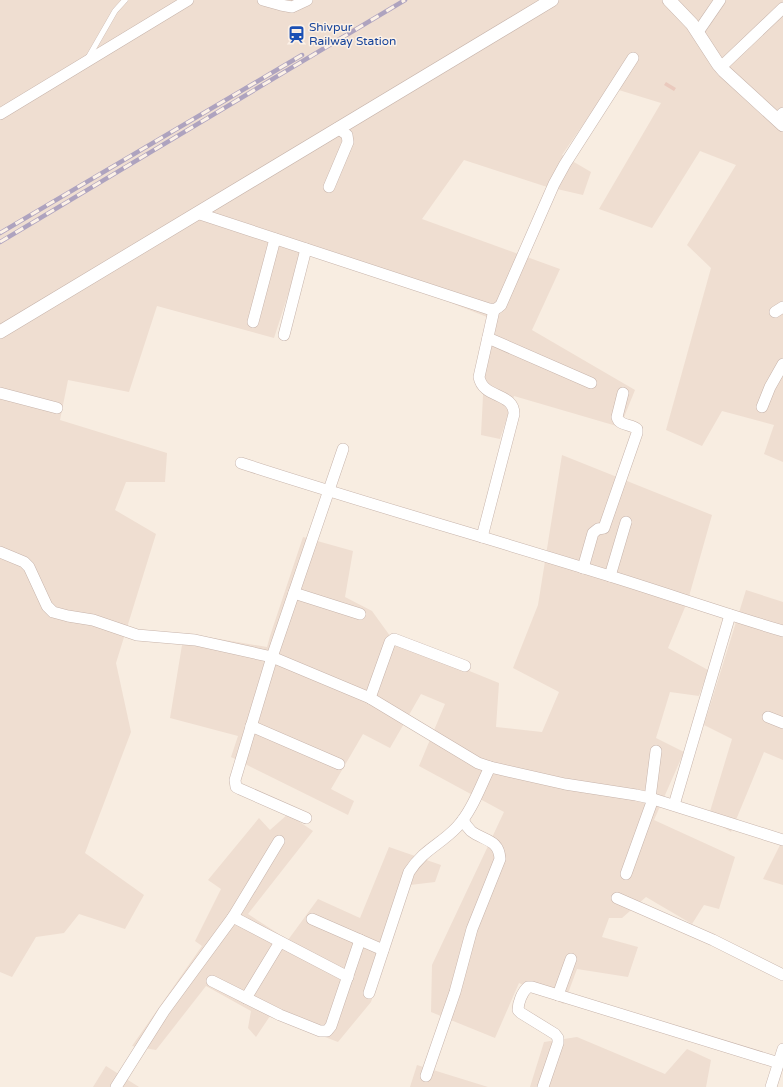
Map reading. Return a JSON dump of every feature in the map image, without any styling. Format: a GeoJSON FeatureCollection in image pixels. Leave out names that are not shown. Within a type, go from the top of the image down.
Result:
{"type":"FeatureCollection","features":[{"type":"Feature","properties":{"kind":"street"},"geometry":{"type":"LineString","coordinates":[[0,114],[188,0]]}},
{"type":"Feature","properties":{"kind":"street"},"geometry":{"type":"LineString","coordinates":[[263,0],[292,7],[307,0]]}},
{"type":"Feature","properties":{"kind":"street"},"geometry":{"type":"LineString","coordinates":[[0,332],[552,0]]}},
{"type":"Feature","properties":{"kind":"street"},"geometry":{"type":"LineString","coordinates":[[668,0],[687,18],[721,67],[781,119]]}},
{"type":"Feature","properties":{"kind":"street"},"geometry":{"type":"LineString","coordinates":[[698,32],[720,0]]}},
{"type":"Feature","properties":{"kind":"street"},"geometry":{"type":"LineString","coordinates":[[721,67],[783,8]]}},
{"type":"Feature","properties":{"kind":"street"},"geometry":{"type":"LineString","coordinates":[[482,537],[514,414],[514,408],[510,402],[484,388],[480,383],[479,377],[494,310],[501,305],[554,184],[565,164],[634,58]]}},
{"type":"Feature","properties":{"kind":"street"},"geometry":{"type":"LineString","coordinates":[[329,187],[348,142],[347,135],[338,128]]}},
{"type":"Feature","properties":{"kind":"street"},"geometry":{"type":"LineString","coordinates":[[197,213],[494,310]]}},
{"type":"Feature","properties":{"kind":"street"},"geometry":{"type":"LineString","coordinates":[[253,322],[275,239]]}},
{"type":"Feature","properties":{"kind":"street"},"geometry":{"type":"LineString","coordinates":[[284,335],[306,249]]}},
{"type":"Feature","properties":{"kind":"street"},"geometry":{"type":"LineString","coordinates":[[488,338],[591,383]]}},
{"type":"Feature","properties":{"kind":"street"},"geometry":{"type":"LineString","coordinates":[[762,408],[770,387],[783,364]]}},
{"type":"Feature","properties":{"kind":"street"},"geometry":{"type":"LineString","coordinates":[[0,393],[57,408]]}},
{"type":"Feature","properties":{"kind":"street"},"geometry":{"type":"LineString","coordinates":[[583,568],[593,533],[598,529],[604,528],[637,433],[637,429],[620,423],[618,420],[617,417],[623,393]]}},
{"type":"Feature","properties":{"kind":"street"},"geometry":{"type":"LineString","coordinates":[[306,818],[236,787],[234,780],[272,657],[343,449]]}},
{"type":"Feature","properties":{"kind":"street"},"geometry":{"type":"LineString","coordinates":[[241,463],[610,576],[783,631]]}},
{"type":"Feature","properties":{"kind":"street"},"geometry":{"type":"LineString","coordinates":[[610,576],[626,522]]}},
{"type":"Feature","properties":{"kind":"street"},"geometry":{"type":"LineString","coordinates":[[0,552],[24,562],[29,567],[47,606],[53,612],[93,620],[137,635],[195,640],[272,657],[370,698],[478,763],[565,784],[636,794],[652,798],[783,840]]}},
{"type":"Feature","properties":{"kind":"street"},"geometry":{"type":"LineString","coordinates":[[294,593],[360,614]]}},
{"type":"Feature","properties":{"kind":"street"},"geometry":{"type":"LineString","coordinates":[[674,806],[730,615]]}},
{"type":"Feature","properties":{"kind":"street"},"geometry":{"type":"LineString","coordinates":[[370,698],[390,642],[394,639],[465,666]]}},
{"type":"Feature","properties":{"kind":"street"},"geometry":{"type":"LineString","coordinates":[[768,717],[783,722]]}},
{"type":"Feature","properties":{"kind":"street"},"geometry":{"type":"LineString","coordinates":[[251,726],[339,764]]}},
{"type":"Feature","properties":{"kind":"street"},"geometry":{"type":"LineString","coordinates":[[626,874],[652,798],[656,751]]}},
{"type":"Feature","properties":{"kind":"street"},"geometry":{"type":"LineString","coordinates":[[369,993],[409,872],[420,856],[456,828],[463,820],[490,767]]}},
{"type":"Feature","properties":{"kind":"street"},"geometry":{"type":"LineString","coordinates":[[426,1076],[455,992],[472,929],[500,859],[497,846],[472,831],[463,820]]}},
{"type":"Feature","properties":{"kind":"street"},"geometry":{"type":"LineString","coordinates":[[116,1087],[164,1011],[233,917],[279,841]]}},
{"type":"Feature","properties":{"kind":"street"},"geometry":{"type":"LineString","coordinates":[[618,898],[713,940],[783,975]]}},
{"type":"Feature","properties":{"kind":"street"},"geometry":{"type":"LineString","coordinates":[[233,917],[348,976]]}},
{"type":"Feature","properties":{"kind":"street"},"geometry":{"type":"LineString","coordinates":[[312,919],[383,950]]}},
{"type":"Feature","properties":{"kind":"street"},"geometry":{"type":"LineString","coordinates":[[212,981],[280,1015],[320,1031],[327,1031],[331,1026],[360,940]]}},
{"type":"Feature","properties":{"kind":"street"},"geometry":{"type":"LineString","coordinates":[[246,998],[280,942]]}},
{"type":"Feature","properties":{"kind":"street"},"geometry":{"type":"LineString","coordinates":[[558,995],[571,959]]}},
{"type":"Feature","properties":{"kind":"street"},"geometry":{"type":"LineString","coordinates":[[543,1087],[557,1048],[558,1038],[555,1034],[518,1010],[524,989],[528,987],[779,1062]]}},
{"type":"Feature","properties":{"kind":"street"},"geometry":{"type":"LineString","coordinates":[[770,1087],[783,1048]]}},
{"type":"Feature","properties":{"kind":"lane"},"geometry":{"type":"LineString","coordinates":[[86,62],[114,11],[124,0]]}},
{"type":"Feature","properties":{"kind":"shaded area"},"geometry":{"type":"Polygon","coordinates":[[[0,0],[783,0],[783,462],[764,454],[774,425],[722,411],[702,446],[666,430],[711,268],[687,245],[736,165],[700,151],[652,228],[599,209],[661,103],[609,87],[562,155],[591,172],[583,195],[544,186],[464,160],[422,219],[560,269],[532,330],[635,390],[620,427],[514,396],[500,439],[481,435],[487,317],[304,245],[274,338],[157,306],[129,392],[68,380],[60,420],[167,453],[165,482],[126,482],[115,510],[156,534],[116,663],[131,732],[85,853],[144,895],[125,929],[79,914],[64,933],[36,937],[12,977],[0,972],[0,0]]]}},
{"type":"Feature","properties":{"kind":"shaded area"},"geometry":{"type":"Polygon","coordinates":[[[562,455],[712,515],[688,600],[668,648],[708,670],[699,696],[670,692],[656,738],[684,752],[654,820],[735,857],[719,909],[704,905],[692,924],[646,897],[622,918],[609,918],[602,937],[638,947],[628,977],[577,969],[564,1004],[519,983],[495,1038],[431,1012],[432,965],[504,812],[419,766],[445,704],[421,694],[390,748],[363,734],[331,789],[354,801],[348,815],[231,757],[238,736],[170,718],[184,633],[267,647],[303,537],[353,551],[345,597],[372,611],[393,640],[499,683],[496,727],[542,732],[559,692],[513,668],[538,605],[562,455]]]}},
{"type":"Feature","properties":{"kind":"shaded area"},"geometry":{"type":"Polygon","coordinates":[[[746,590],[783,602],[783,760],[764,752],[731,832],[708,818],[732,739],[704,725],[746,590]]]}},
{"type":"Feature","properties":{"kind":"shaded area"},"geometry":{"type":"Polygon","coordinates":[[[288,814],[313,831],[248,914],[288,940],[318,899],[360,918],[389,847],[441,865],[435,882],[410,885],[371,1002],[338,1042],[270,1016],[256,1037],[248,1028],[251,1011],[206,986],[156,1050],[132,1046],[202,946],[195,941],[221,889],[208,880],[259,818],[270,830],[288,814]]]}},
{"type":"Feature","properties":{"kind":"shaded area"},"geometry":{"type":"Polygon","coordinates":[[[783,839],[783,885],[763,879],[783,839]]]}},
{"type":"Feature","properties":{"kind":"shaded area"},"geometry":{"type":"Polygon","coordinates":[[[577,1037],[665,1074],[687,1049],[711,1060],[706,1087],[530,1087],[544,1042],[577,1037]]]}},
{"type":"Feature","properties":{"kind":"shaded area"},"geometry":{"type":"Polygon","coordinates":[[[417,1065],[488,1087],[410,1087],[417,1065]]]}},
{"type":"Feature","properties":{"kind":"shaded area"},"geometry":{"type":"Polygon","coordinates":[[[106,1066],[139,1087],[93,1087],[106,1066]]]}},
{"type":"Feature","properties":{"kind":"building"},"geometry":{"type":"Polygon","coordinates":[[[666,82],[676,88],[674,91],[664,85],[666,82]]]}},
{"type":"Feature","properties":{"kind":"railway"},"geometry":{"type":"LineString","coordinates":[[0,242],[405,0]]}},
{"type":"Feature","properties":{"kind":"railway"},"geometry":{"type":"LineString","coordinates":[[0,233],[302,55]]}},
{"type":"Feature","properties":{"kind":"place","name":"Shivpur Railway Station"},"geometry":{"type":"Point","coordinates":[296,34]}}]}
